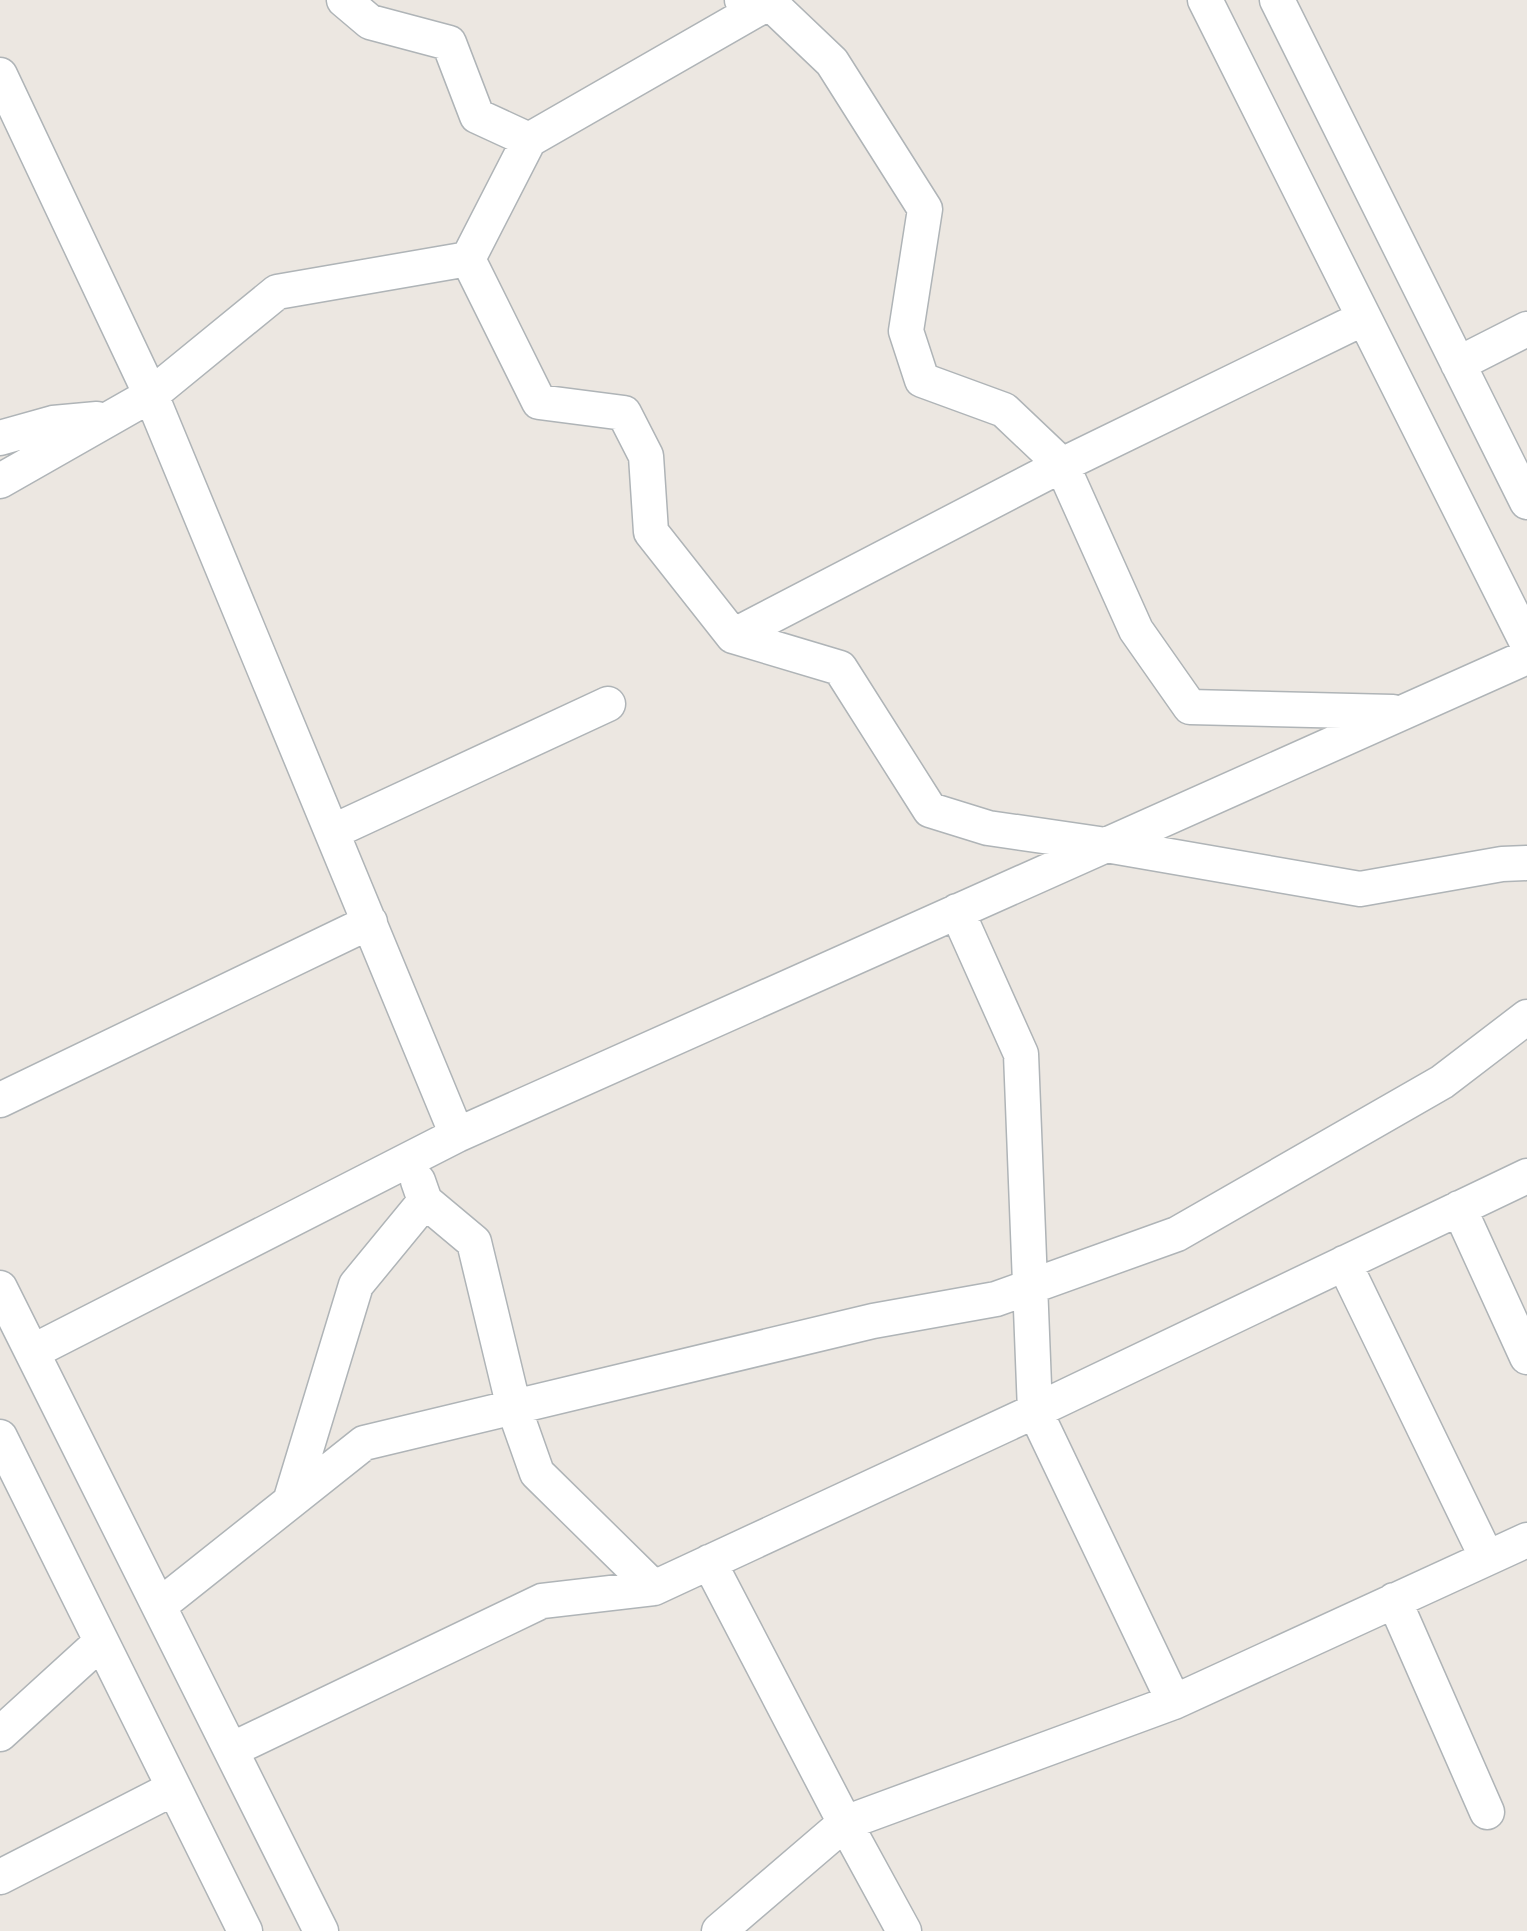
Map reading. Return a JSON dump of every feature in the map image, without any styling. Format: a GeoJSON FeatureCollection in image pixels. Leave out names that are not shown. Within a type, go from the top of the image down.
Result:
{"type":"FeatureCollection","features":[{"type":"Feature","properties":{"kind":"street"},"geometry":{"type":"LineString","coordinates":[[344,0],[370,22],[449,43],[477,116],[529,140]]}},
{"type":"Feature","properties":{"kind":"street"},"geometry":{"type":"LineString","coordinates":[[1205,0],[1527,643]]}},
{"type":"Feature","properties":{"kind":"street"},"geometry":{"type":"LineString","coordinates":[[1277,0],[1527,502]]}},
{"type":"Feature","properties":{"kind":"street"},"geometry":{"type":"LineString","coordinates":[[468,259],[529,140],[761,1],[832,62],[925,209],[906,331],[922,380],[1004,410],[1062,465],[1136,630],[1190,707],[1402,713]]}},
{"type":"Feature","properties":{"kind":"street"},"geometry":{"type":"LineString","coordinates":[[0,75],[151,395],[457,1135]]}},
{"type":"Feature","properties":{"kind":"street"},"geometry":{"type":"LineString","coordinates":[[0,481],[151,395],[277,292],[468,259]]}},
{"type":"Feature","properties":{"kind":"street"},"geometry":{"type":"LineString","coordinates":[[468,259],[539,402],[624,413],[646,456],[651,532],[733,636],[840,668],[930,810],[988,828],[1360,889],[1502,864],[1527,863]]}},
{"type":"Feature","properties":{"kind":"street"},"geometry":{"type":"LineString","coordinates":[[733,636],[1062,465],[1364,318]]}},
{"type":"Feature","properties":{"kind":"street"},"geometry":{"type":"LineString","coordinates":[[1458,364],[1527,329]]}},
{"type":"Feature","properties":{"kind":"street"},"geometry":{"type":"LineString","coordinates":[[0,438],[53,423],[110,418]]}},
{"type":"Feature","properties":{"kind":"street"},"geometry":{"type":"LineString","coordinates":[[32,1352],[457,1135],[1527,657]]}},
{"type":"Feature","properties":{"kind":"street"},"geometry":{"type":"LineString","coordinates":[[332,832],[608,704]]}},
{"type":"Feature","properties":{"kind":"street"},"geometry":{"type":"LineString","coordinates":[[957,911],[1021,1054],[1035,1411],[1174,1702]]}},
{"type":"Feature","properties":{"kind":"street"},"geometry":{"type":"LineString","coordinates":[[0,1100],[370,922]]}},
{"type":"Feature","properties":{"kind":"street"},"geometry":{"type":"LineString","coordinates":[[159,1606],[364,1443],[873,1321],[996,1299],[1177,1234],[1442,1082],[1527,1017]]}},
{"type":"Feature","properties":{"kind":"street"},"geometry":{"type":"LineString","coordinates":[[411,1158],[425,1201],[474,1242],[514,1408],[537,1473],[654,1588]]}},
{"type":"Feature","properties":{"kind":"street"},"geometry":{"type":"LineString","coordinates":[[231,1750],[542,1601],[654,1588],[1035,1411],[1527,1176]]}},
{"type":"Feature","properties":{"kind":"street"},"geometry":{"type":"LineString","coordinates":[[290,1502],[356,1285],[425,1201]]}},
{"type":"Feature","properties":{"kind":"street"},"geometry":{"type":"LineString","coordinates":[[1459,1208],[1527,1357]]}},
{"type":"Feature","properties":{"kind":"street"},"geometry":{"type":"LineString","coordinates":[[1344,1263],[1487,1558]]}},
{"type":"Feature","properties":{"kind":"street"},"geometry":{"type":"LineString","coordinates":[[0,1288],[321,1931]]}},
{"type":"Feature","properties":{"kind":"street"},"geometry":{"type":"LineString","coordinates":[[0,1437],[245,1931]]}},
{"type":"Feature","properties":{"kind":"street"},"geometry":{"type":"LineString","coordinates":[[719,1931],[845,1823],[1174,1702],[1527,1540]]}},
{"type":"Feature","properties":{"kind":"street"},"geometry":{"type":"LineString","coordinates":[[709,1562],[904,1931]]}},
{"type":"Feature","properties":{"kind":"street"},"geometry":{"type":"LineString","coordinates":[[1394,1600],[1487,1812]]}},
{"type":"Feature","properties":{"kind":"street"},"geometry":{"type":"LineString","coordinates":[[0,1734],[101,1642]]}},
{"type":"Feature","properties":{"kind":"street"},"geometry":{"type":"LineString","coordinates":[[0,1877],[174,1788]]}}]}
